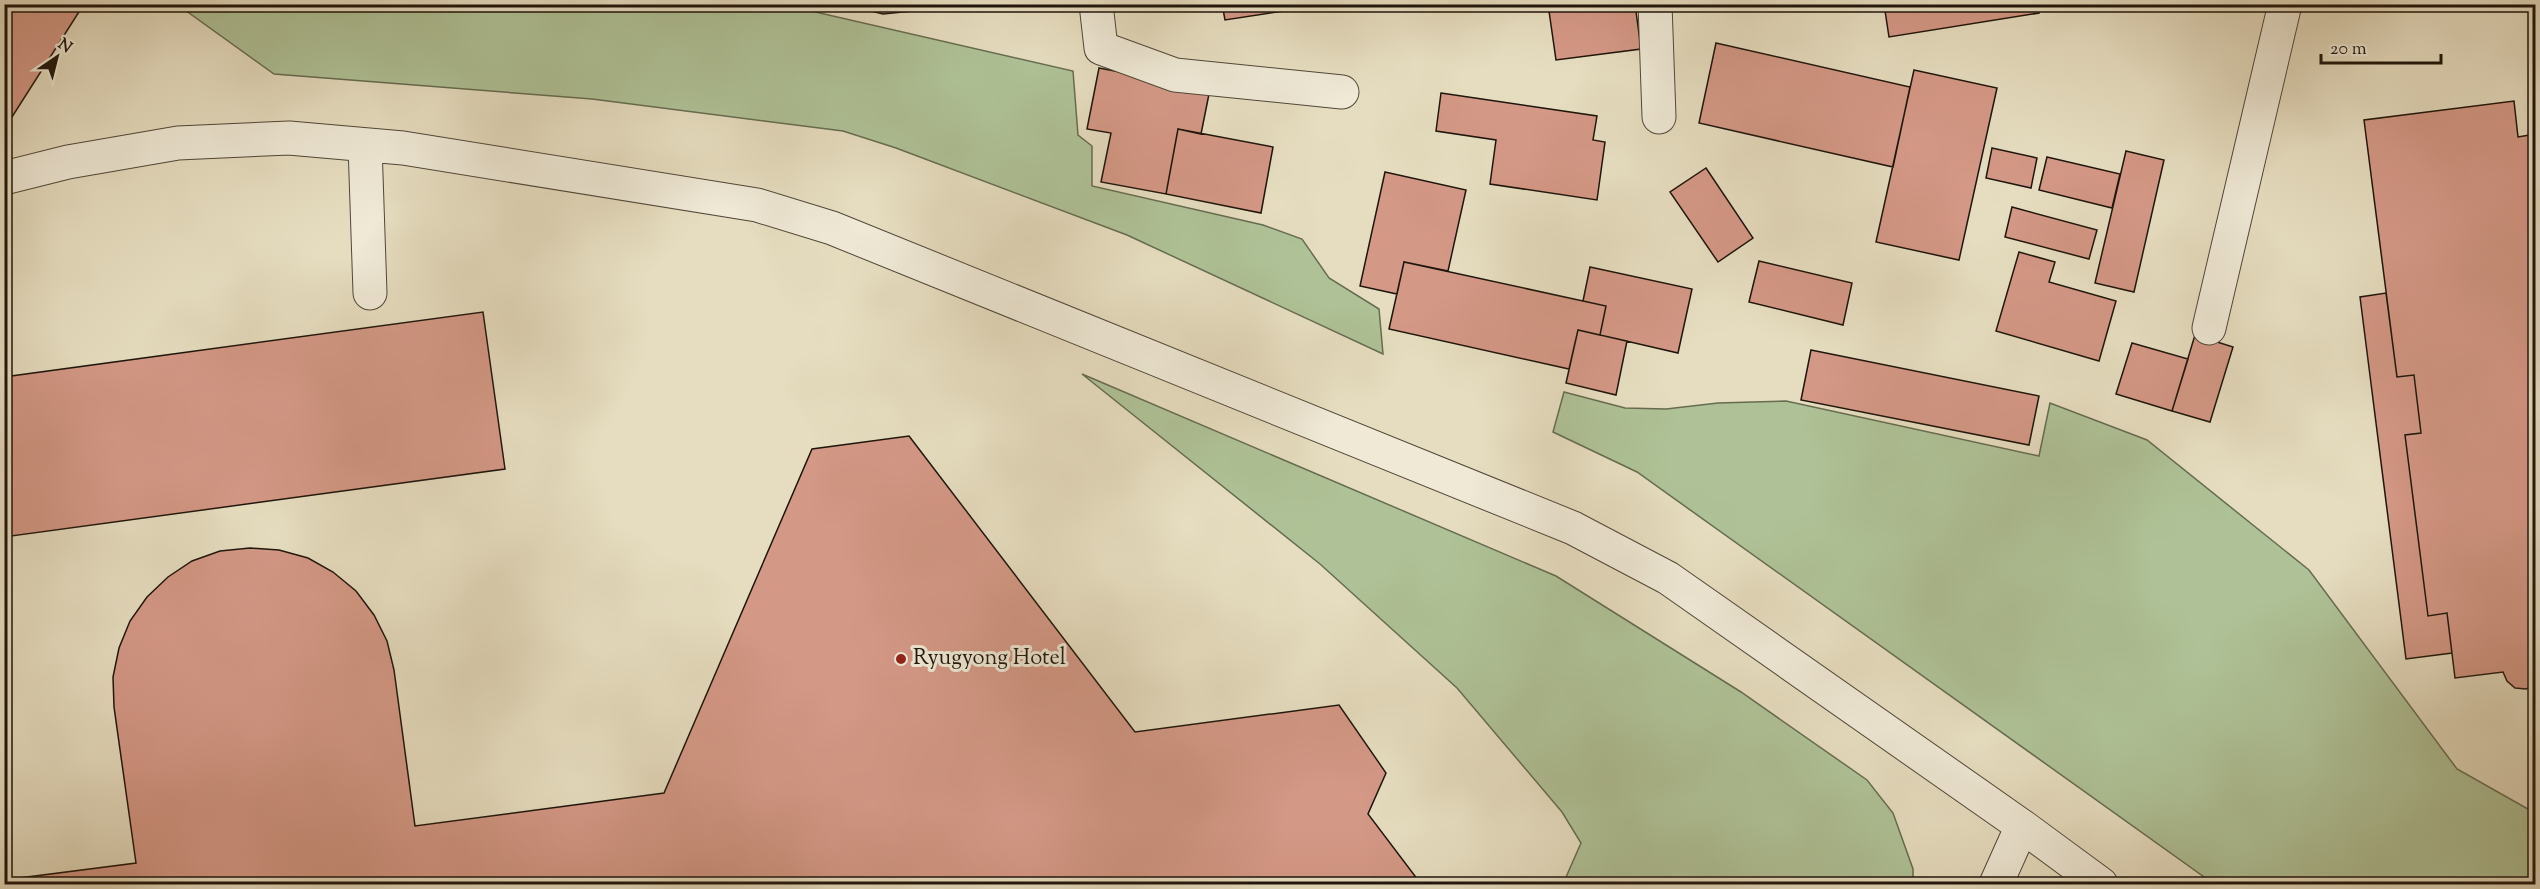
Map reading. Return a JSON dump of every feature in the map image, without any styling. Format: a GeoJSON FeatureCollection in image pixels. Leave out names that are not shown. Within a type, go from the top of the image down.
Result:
{"type":"FeatureCollection","features":[{"type":"Feature","properties":{"kind":"street"},"geometry":{"type":"LineString","coordinates":[[1096,4],[1101,48],[1175,75],[1342,92]]}},
{"type":"Feature","properties":{"kind":"street"},"geometry":{"type":"LineString","coordinates":[[1656,4],[1659,117]]}},
{"type":"Feature","properties":{"kind":"street"},"geometry":{"type":"LineString","coordinates":[[2209,328],[2285,4]]}},
{"type":"Feature","properties":{"kind":"street"},"geometry":{"type":"LineString","coordinates":[[4,178],[68,162],[178,143],[289,138],[404,148],[757,205],[832,228],[1562,524],[1668,578],[2022,826],[2101,885]]}},
{"type":"Feature","properties":{"kind":"street"},"geometry":{"type":"LineString","coordinates":[[365,145],[370,293]]}},
{"type":"Feature","properties":{"kind":"street"},"geometry":{"type":"LineString","coordinates":[[1996,885],[2022,826]]}},
{"type":"Feature","properties":{"kind":"green space"},"geometry":{"type":"Polygon","coordinates":[[[178,5],[785,5],[1073,71],[1078,135],[1092,146],[1092,186],[1263,225],[1302,239],[1329,278],[1379,309],[1383,354],[1127,235],[896,148],[843,131],[592,99],[274,74],[178,5]]]}},
{"type":"Feature","properties":{"kind":"green space"},"geometry":{"type":"Polygon","coordinates":[[[1082,374],[1556,576],[1741,692],[1867,780],[1893,813],[1913,869],[1913,884],[1563,884],[1581,843],[1562,812],[1457,688],[1320,564],[1082,374]]]}},
{"type":"Feature","properties":{"kind":"green space"},"geometry":{"type":"Polygon","coordinates":[[[1564,392],[1625,408],[1666,409],[1718,403],[1786,401],[2039,456],[2050,403],[2147,440],[2309,570],[2457,769],[2535,813],[2535,884],[2214,884],[1637,472],[1553,432],[1564,392]]]}},
{"type":"Feature","properties":{"kind":"building"},"geometry":{"type":"Polygon","coordinates":[[[13,4],[84,4],[12,117],[4,112],[4,18],[13,4]]]}},
{"type":"Feature","properties":{"kind":"building"},"geometry":{"type":"Polygon","coordinates":[[[843,4],[972,4],[972,5],[883,14],[843,4]]]}},
{"type":"Feature","properties":{"kind":"building"},"geometry":{"type":"Polygon","coordinates":[[[1222,4],[1290,4],[1290,10],[1225,20],[1222,4]]]}},
{"type":"Feature","properties":{"kind":"building"},"geometry":{"type":"Polygon","coordinates":[[[1548,4],[1635,4],[1641,49],[1556,60],[1548,4]]]}},
{"type":"Feature","properties":{"kind":"building"},"geometry":{"type":"Polygon","coordinates":[[[1884,4],[2038,4],[2039,13],[1889,37],[1884,4]]]}},
{"type":"Feature","properties":{"kind":"building"},"geometry":{"type":"Polygon","coordinates":[[[1716,43],[1910,87],[1893,167],[1699,123],[1716,43]]]}},
{"type":"Feature","properties":{"kind":"building"},"geometry":{"type":"Polygon","coordinates":[[[1099,68],[1210,89],[1201,134],[1178,129],[1166,194],[1101,182],[1111,133],[1087,129],[1099,68]]]}},
{"type":"Feature","properties":{"kind":"building"},"geometry":{"type":"Polygon","coordinates":[[[1914,70],[1997,88],[1959,260],[1876,242],[1914,70]]]}},
{"type":"Feature","properties":{"kind":"building"},"geometry":{"type":"Polygon","coordinates":[[[1441,93],[1597,116],[1593,140],[1605,142],[1597,200],[1490,184],[1496,140],[1436,131],[1441,93]]]}},
{"type":"Feature","properties":{"kind":"building"},"geometry":{"type":"Polygon","coordinates":[[[2514,101],[2518,137],[2536,134],[2536,685],[2526,689],[2515,688],[2507,681],[2503,672],[2455,678],[2447,613],[2428,616],[2405,435],[2421,433],[2414,375],[2397,377],[2364,120],[2514,101]]]}},
{"type":"Feature","properties":{"kind":"building"},"geometry":{"type":"Polygon","coordinates":[[[1178,129],[1273,147],[1261,213],[1166,194],[1178,129]]]}},
{"type":"Feature","properties":{"kind":"building"},"geometry":{"type":"Polygon","coordinates":[[[1992,148],[2037,158],[2031,188],[1986,178],[1992,148]]]}},
{"type":"Feature","properties":{"kind":"building"},"geometry":{"type":"Polygon","coordinates":[[[2126,151],[2164,160],[2134,292],[2095,283],[2126,151]]]}},
{"type":"Feature","properties":{"kind":"building"},"geometry":{"type":"Polygon","coordinates":[[[2047,157],[2120,174],[2112,208],[2039,190],[2047,157]]]}},
{"type":"Feature","properties":{"kind":"building"},"geometry":{"type":"Polygon","coordinates":[[[1706,168],[1753,238],[1718,262],[1670,192],[1706,168]]]}},
{"type":"Feature","properties":{"kind":"building"},"geometry":{"type":"Polygon","coordinates":[[[1385,172],[1466,190],[1448,271],[1404,262],[1397,294],[1360,286],[1385,172]]]}},
{"type":"Feature","properties":{"kind":"building"},"geometry":{"type":"Polygon","coordinates":[[[2012,207],[2097,230],[2089,259],[2005,237],[2012,207]]]}},
{"type":"Feature","properties":{"kind":"building"},"geometry":{"type":"Polygon","coordinates":[[[2019,252],[2055,262],[2049,282],[2116,301],[2099,361],[1996,331],[2019,252]]]}},
{"type":"Feature","properties":{"kind":"building"},"geometry":{"type":"Polygon","coordinates":[[[1759,261],[1852,283],[1843,325],[1749,302],[1759,261]]]}},
{"type":"Feature","properties":{"kind":"building"},"geometry":{"type":"Polygon","coordinates":[[[1404,262],[1606,306],[1600,335],[1578,330],[1569,369],[1389,329],[1404,262]]]}},
{"type":"Feature","properties":{"kind":"building"},"geometry":{"type":"Polygon","coordinates":[[[1590,267],[1692,289],[1678,353],[1600,335],[1606,306],[1583,301],[1590,267]]]}},
{"type":"Feature","properties":{"kind":"building"},"geometry":{"type":"Polygon","coordinates":[[[2386,293],[2397,377],[2414,375],[2421,433],[2405,435],[2428,616],[2447,613],[2452,653],[2406,659],[2360,297],[2386,293]]]}},
{"type":"Feature","properties":{"kind":"building"},"geometry":{"type":"Polygon","coordinates":[[[483,312],[505,469],[4,537],[4,377],[483,312]]]}},
{"type":"Feature","properties":{"kind":"building"},"geometry":{"type":"Polygon","coordinates":[[[1578,330],[1627,341],[1616,395],[1566,383],[1578,330]]]}},
{"type":"Feature","properties":{"kind":"building"},"geometry":{"type":"Polygon","coordinates":[[[2195,335],[2233,347],[2210,422],[2172,411],[2195,335]]]}},
{"type":"Feature","properties":{"kind":"building"},"geometry":{"type":"Polygon","coordinates":[[[2132,343],[2188,359],[2172,411],[2116,394],[2132,343]]]}},
{"type":"Feature","properties":{"kind":"building"},"geometry":{"type":"Polygon","coordinates":[[[1811,350],[2039,396],[2029,445],[1801,400],[1811,350]]]}},
{"type":"Feature","properties":{"kind":"building","name":"Ryugyong Hotel"},"geometry":{"type":"Polygon","coordinates":[[[909,436],[1135,732],[1339,705],[1386,773],[1368,814],[1421,884],[4,884],[4,880],[136,863],[114,707],[113,677],[119,648],[130,621],[147,597],[168,577],[192,561],[220,551],[250,548],[279,550],[308,558],[333,572],[356,591],[374,615],[387,641],[394,670],[415,826],[664,793],[812,449],[909,436]]]}},
{"type":"Feature","properties":{"kind":"place","name":"Ryugyong Hotel"},"geometry":{"type":"Point","coordinates":[901,659]}}]}
